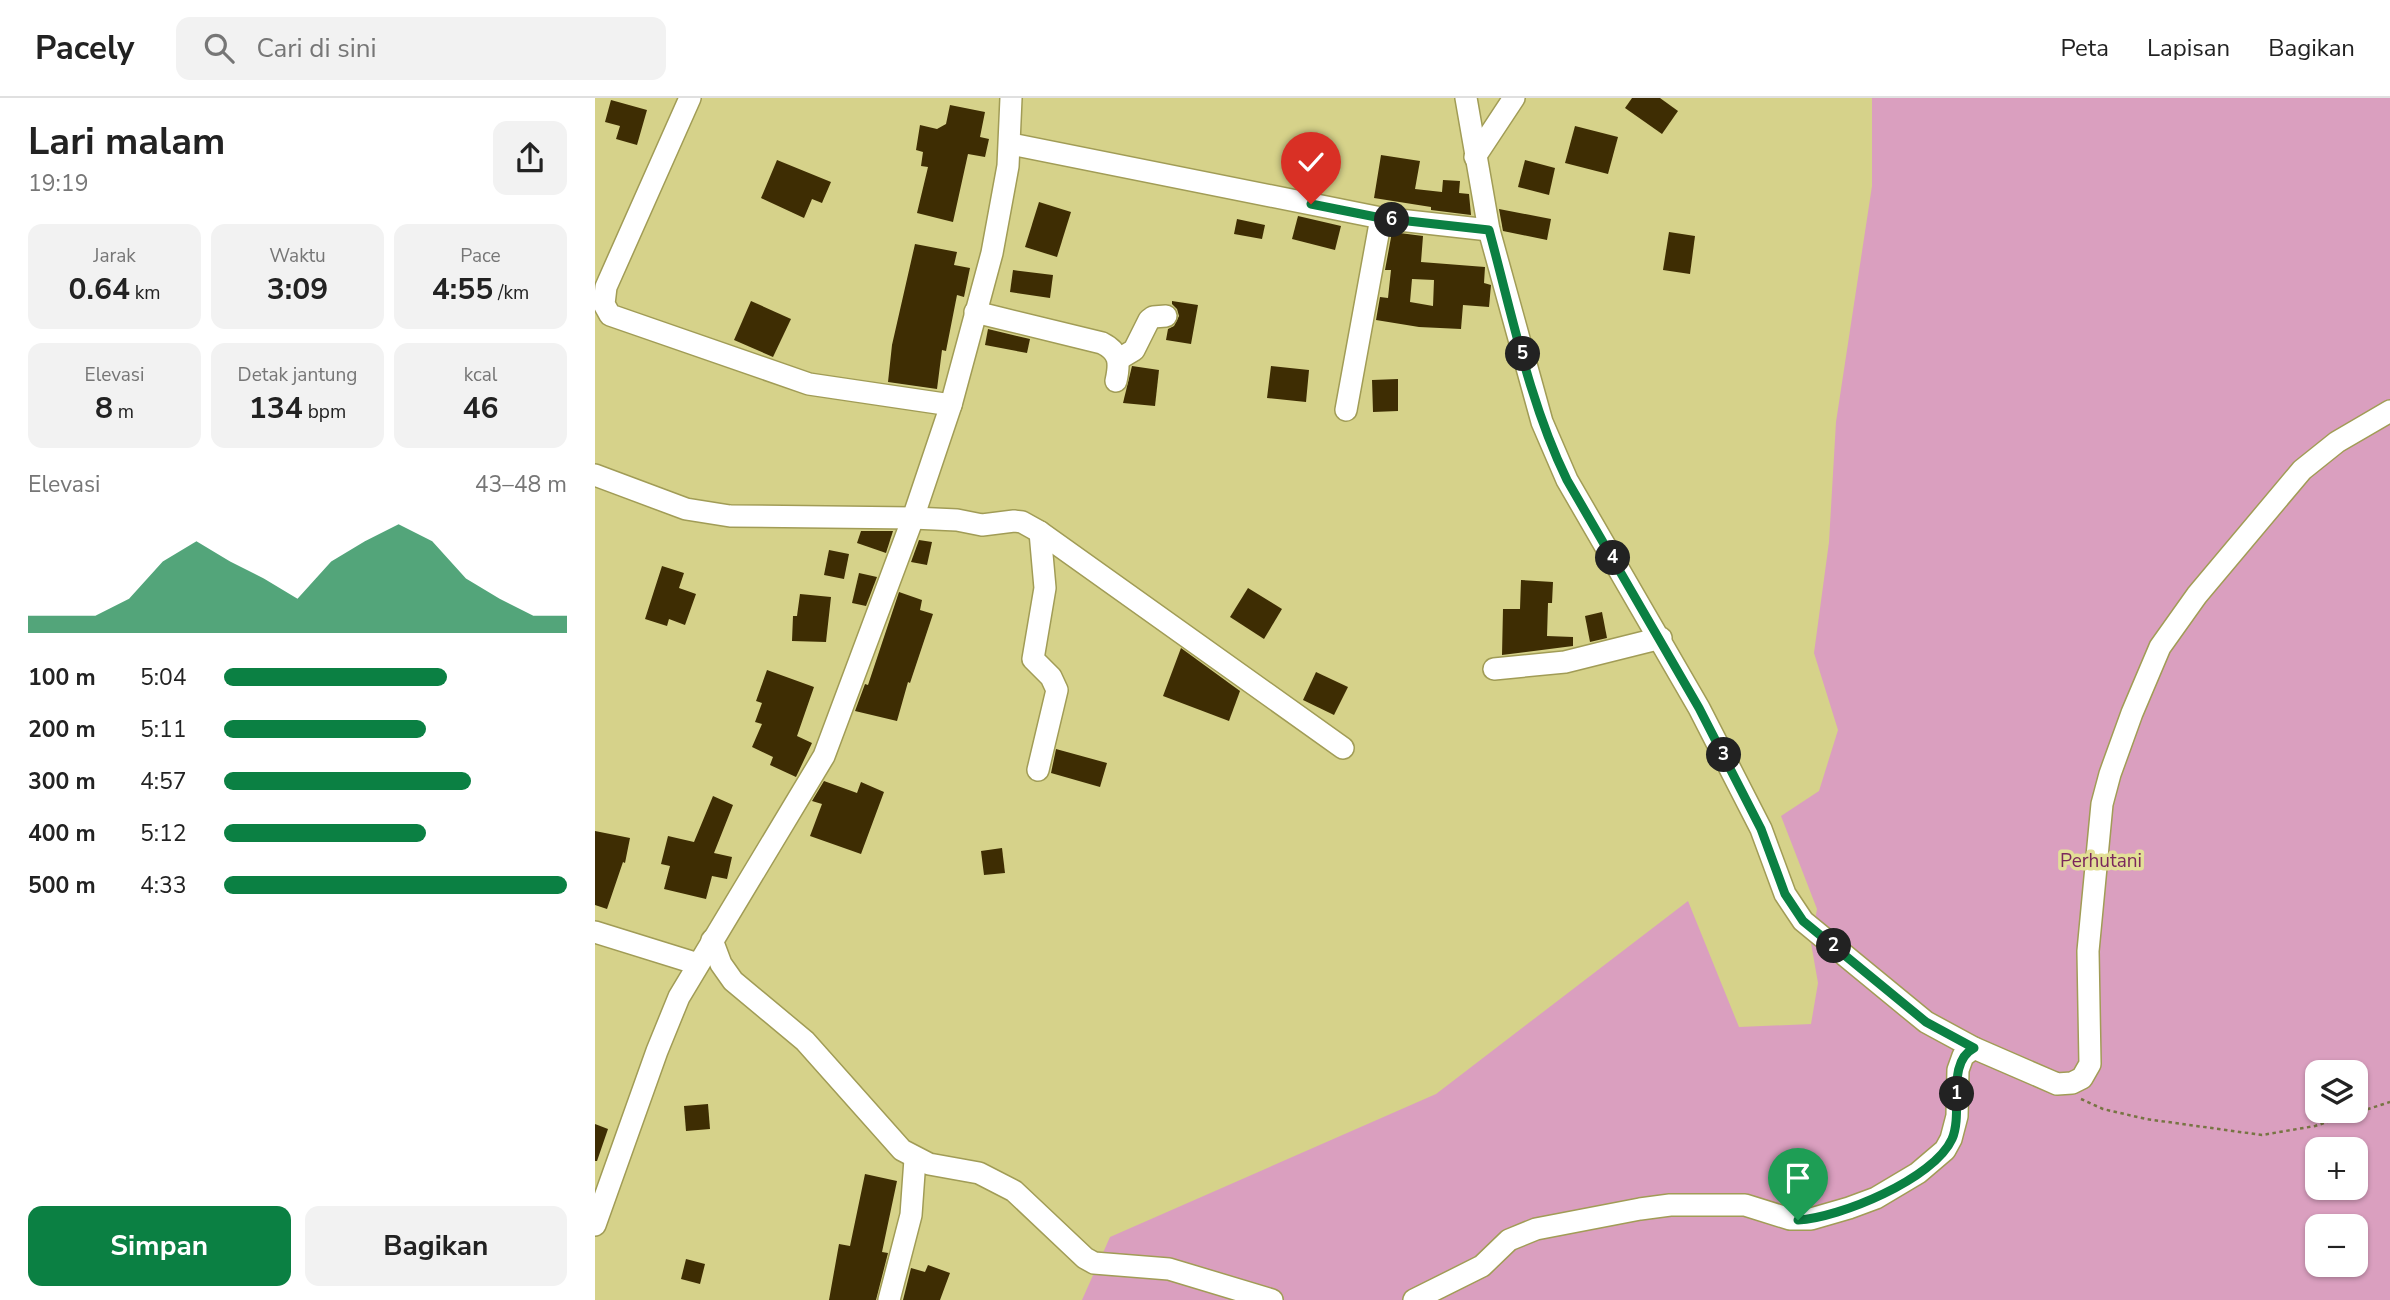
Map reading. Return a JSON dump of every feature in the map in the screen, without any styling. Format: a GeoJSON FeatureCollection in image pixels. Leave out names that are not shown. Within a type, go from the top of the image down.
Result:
{"type":"FeatureCollection","features":[{"type":"Feature","properties":{"kind":"street"},"geometry":{"type":"LineString","coordinates":[[690,98],[606,287],[604,304],[610,315],[809,384],[951,405]]}},
{"type":"Feature","properties":{"kind":"street"},"geometry":{"type":"LineString","coordinates":[[595,1225],[671,1016],[712,940],[824,756],[913,518],[951,405],[992,253],[1011,144],[1011,98]]}},
{"type":"Feature","properties":{"kind":"street"},"geometry":{"type":"LineString","coordinates":[[1466,98],[1489,230],[1542,422],[1554,453],[1699,708],[1761,829],[1785,894],[1803,921],[1926,1022],[1974,1048],[2049,1082],[2066,1084],[2082,1078],[2089,1064],[2088,951],[2102,804],[2128,725],[2159,647],[2197,596],[2302,471],[2337,442],[2390,411]]}},
{"type":"Feature","properties":{"kind":"street"},"geometry":{"type":"LineString","coordinates":[[1475,157],[1514,98]]}},
{"type":"Feature","properties":{"kind":"street"},"geometry":{"type":"LineString","coordinates":[[1011,144],[1381,218],[1489,230]]}},
{"type":"Feature","properties":{"kind":"street"},"geometry":{"type":"LineString","coordinates":[[1346,410],[1381,218]]}},
{"type":"Feature","properties":{"kind":"street"},"geometry":{"type":"LineString","coordinates":[[975,312],[1102,343],[1115,352],[1119,359],[1117,381]]}},
{"type":"Feature","properties":{"kind":"street"},"geometry":{"type":"LineString","coordinates":[[1119,359],[1134,350],[1149,320],[1166,316]]}},
{"type":"Feature","properties":{"kind":"street"},"geometry":{"type":"LineString","coordinates":[[595,475],[686,509],[730,516],[913,518],[957,520],[982,525],[1018,522],[1040,532],[1343,748]]}},
{"type":"Feature","properties":{"kind":"street"},"geometry":{"type":"LineString","coordinates":[[1038,770],[1057,690],[1051,677],[1033,659],[1045,588],[1040,532]]}},
{"type":"Feature","properties":{"kind":"street"},"geometry":{"type":"LineString","coordinates":[[1494,669],[1565,662],[1661,638]]}},
{"type":"Feature","properties":{"kind":"street"},"geometry":{"type":"LineString","coordinates":[[595,932],[698,964]]}},
{"type":"Feature","properties":{"kind":"street"},"geometry":{"type":"LineString","coordinates":[[712,940],[721,964],[733,981],[796,1032],[892,1140],[915,1159],[979,1173],[1014,1191],[1085,1258],[1094,1263],[1169,1269],[1272,1300]]}},
{"type":"Feature","properties":{"kind":"street"},"geometry":{"type":"LineString","coordinates":[[1415,1300],[1482,1266],[1509,1240],[1536,1229],[1670,1205],[1745,1205],[1790,1219],[1811,1219],[1876,1198],[1918,1173],[1945,1150],[1957,1116],[1958,1070],[1963,1056],[1974,1048]]}},
{"type":"Feature","properties":{"kind":"street"},"geometry":{"type":"LineString","coordinates":[[889,1300],[911,1215],[915,1159]]}},
{"type":"Feature","properties":{"kind":"street"},"geometry":{"type":"LineString","coordinates":[[595,1180],[617,1161]]}},
{"type":"Feature","properties":{"kind":"path"},"geometry":{"type":"LineString","coordinates":[[2066,1084],[2082,1100],[2103,1110],[2249,1134],[2296,1130],[2390,1102]]}},
{"type":"Feature","properties":{"kind":"green space","name":"Perhutani"},"geometry":{"type":"Polygon","coordinates":[[[1872,98],[2390,98],[2390,1300],[1082,1300],[1110,1237],[1436,1094],[1688,901],[1739,1027],[1811,1024],[1818,983],[1811,943],[1817,909],[1781,816],[1819,791],[1838,730],[1814,653],[1829,542],[1836,422],[1872,186],[1872,98]]]}},
{"type":"Feature","properties":{"kind":"building"},"geometry":{"type":"Polygon","coordinates":[[[1632,98],[1660,98],[1678,111],[1662,134],[1625,108],[1632,98]]]}},
{"type":"Feature","properties":{"kind":"building"},"geometry":{"type":"Polygon","coordinates":[[[611,100],[647,110],[637,145],[616,139],[620,126],[605,122],[611,100]]]}},
{"type":"Feature","properties":{"kind":"building"},"geometry":{"type":"Polygon","coordinates":[[[950,105],[985,112],[980,137],[989,139],[985,157],[968,154],[953,222],[917,213],[928,167],[921,166],[923,152],[916,150],[920,125],[937,129],[946,124],[950,105]]]}},
{"type":"Feature","properties":{"kind":"building"},"geometry":{"type":"Polygon","coordinates":[[[1575,126],[1618,137],[1608,174],[1565,163],[1575,126]]]}},
{"type":"Feature","properties":{"kind":"building"},"geometry":{"type":"Polygon","coordinates":[[[1381,155],[1420,161],[1415,189],[1442,192],[1443,180],[1460,181],[1459,193],[1469,194],[1471,215],[1374,198],[1381,155]]]}},
{"type":"Feature","properties":{"kind":"building"},"geometry":{"type":"Polygon","coordinates":[[[777,160],[831,182],[822,203],[812,199],[804,218],[761,198],[777,160]]]}},
{"type":"Feature","properties":{"kind":"building"},"geometry":{"type":"Polygon","coordinates":[[[1525,160],[1555,168],[1549,195],[1518,187],[1525,160]]]}},
{"type":"Feature","properties":{"kind":"building"},"geometry":{"type":"Polygon","coordinates":[[[1039,202],[1071,212],[1057,257],[1025,247],[1039,202]]]}},
{"type":"Feature","properties":{"kind":"building"},"geometry":{"type":"Polygon","coordinates":[[[1499,209],[1551,219],[1547,240],[1503,231],[1499,209]]]}},
{"type":"Feature","properties":{"kind":"building"},"geometry":{"type":"Polygon","coordinates":[[[1298,216],[1341,226],[1335,250],[1292,239],[1298,216]]]}},
{"type":"Feature","properties":{"kind":"building"},"geometry":{"type":"Polygon","coordinates":[[[1237,219],[1265,225],[1262,239],[1234,234],[1237,219]]]}},
{"type":"Feature","properties":{"kind":"building"},"geometry":{"type":"Polygon","coordinates":[[[1392,232],[1423,236],[1421,262],[1485,267],[1484,283],[1491,285],[1489,307],[1463,305],[1461,329],[1419,327],[1376,320],[1380,297],[1388,298],[1391,270],[1385,270],[1392,232]],[[1412,279],[1410,302],[1433,306],[1434,280],[1412,279]]]}},
{"type":"Feature","properties":{"kind":"building"},"geometry":{"type":"Polygon","coordinates":[[[1669,232],[1695,236],[1690,274],[1663,270],[1669,232]]]}},
{"type":"Feature","properties":{"kind":"building"},"geometry":{"type":"Polygon","coordinates":[[[915,244],[957,252],[954,265],[970,268],[964,297],[957,295],[946,351],[942,350],[937,389],[888,382],[892,345],[915,244]]]}},
{"type":"Feature","properties":{"kind":"building"},"geometry":{"type":"Polygon","coordinates":[[[1013,270],[1053,275],[1050,298],[1010,292],[1013,270]]]}},
{"type":"Feature","properties":{"kind":"building"},"geometry":{"type":"Polygon","coordinates":[[[751,301],[791,319],[773,357],[734,340],[751,301]]]}},
{"type":"Feature","properties":{"kind":"building"},"geometry":{"type":"Polygon","coordinates":[[[1172,301],[1198,305],[1191,344],[1166,340],[1168,329],[1174,326],[1179,316],[1172,301]]]}},
{"type":"Feature","properties":{"kind":"building"},"geometry":{"type":"Polygon","coordinates":[[[988,329],[1030,339],[1027,353],[985,345],[988,329]]]}},
{"type":"Feature","properties":{"kind":"building"},"geometry":{"type":"Polygon","coordinates":[[[1132,366],[1159,370],[1155,406],[1123,403],[1132,366]]]}},
{"type":"Feature","properties":{"kind":"building"},"geometry":{"type":"Polygon","coordinates":[[[1271,366],[1309,370],[1306,402],[1267,398],[1271,366]]]}},
{"type":"Feature","properties":{"kind":"building"},"geometry":{"type":"Polygon","coordinates":[[[1398,379],[1398,411],[1373,412],[1372,380],[1398,379]]]}},
{"type":"Feature","properties":{"kind":"building"},"geometry":{"type":"Polygon","coordinates":[[[861,531],[893,531],[886,553],[857,543],[861,531]]]}},
{"type":"Feature","properties":{"kind":"building"},"geometry":{"type":"Polygon","coordinates":[[[919,540],[932,542],[927,565],[911,562],[919,540]]]}},
{"type":"Feature","properties":{"kind":"building"},"geometry":{"type":"Polygon","coordinates":[[[829,550],[849,554],[844,579],[824,575],[829,550]]]}},
{"type":"Feature","properties":{"kind":"building"},"geometry":{"type":"Polygon","coordinates":[[[662,566],[684,573],[679,588],[696,594],[685,625],[669,619],[667,626],[645,619],[662,566]]]}},
{"type":"Feature","properties":{"kind":"building"},"geometry":{"type":"Polygon","coordinates":[[[859,573],[877,577],[866,606],[852,603],[859,573]]]}},
{"type":"Feature","properties":{"kind":"building"},"geometry":{"type":"Polygon","coordinates":[[[1521,580],[1553,582],[1552,603],[1548,603],[1547,636],[1573,637],[1573,646],[1502,655],[1503,609],[1520,609],[1521,580]]]}},
{"type":"Feature","properties":{"kind":"building"},"geometry":{"type":"Polygon","coordinates":[[[1248,588],[1282,609],[1264,639],[1230,617],[1248,588]]]}},
{"type":"Feature","properties":{"kind":"building"},"geometry":{"type":"Polygon","coordinates":[[[899,592],[922,600],[920,610],[933,614],[897,721],[855,711],[865,684],[868,685],[899,592]]]}},
{"type":"Feature","properties":{"kind":"building"},"geometry":{"type":"Polygon","coordinates":[[[800,594],[831,597],[826,642],[792,641],[793,616],[797,616],[800,594]]]}},
{"type":"Feature","properties":{"kind":"building"},"geometry":{"type":"Polygon","coordinates":[[[1602,612],[1607,638],[1590,642],[1585,616],[1602,612]]]}},
{"type":"Feature","properties":{"kind":"building"},"geometry":{"type":"Polygon","coordinates":[[[1181,648],[1240,691],[1229,721],[1163,696],[1181,648]]]}},
{"type":"Feature","properties":{"kind":"building"},"geometry":{"type":"Polygon","coordinates":[[[767,670],[814,687],[797,736],[812,743],[796,777],[770,765],[773,757],[752,747],[762,724],[755,722],[762,703],[756,701],[767,670]]]}},
{"type":"Feature","properties":{"kind":"building"},"geometry":{"type":"Polygon","coordinates":[[[1316,672],[1348,687],[1334,715],[1303,700],[1316,672]]]}},
{"type":"Feature","properties":{"kind":"building"},"geometry":{"type":"Polygon","coordinates":[[[1056,749],[1107,763],[1100,787],[1051,773],[1056,749]]]}},
{"type":"Feature","properties":{"kind":"building"},"geometry":{"type":"Polygon","coordinates":[[[824,781],[857,793],[861,782],[884,792],[861,854],[810,836],[822,804],[812,801],[824,781]]]}},
{"type":"Feature","properties":{"kind":"building"},"geometry":{"type":"Polygon","coordinates":[[[713,796],[733,805],[714,853],[732,857],[727,879],[712,876],[706,899],[664,889],[670,866],[661,864],[668,836],[694,842],[713,796]]]}},
{"type":"Feature","properties":{"kind":"building"},"geometry":{"type":"Polygon","coordinates":[[[595,831],[630,838],[625,863],[623,862],[607,909],[595,905],[595,831]]]}},
{"type":"Feature","properties":{"kind":"building"},"geometry":{"type":"Polygon","coordinates":[[[1002,848],[1005,873],[984,875],[981,851],[1002,848]]]}},
{"type":"Feature","properties":{"kind":"building"},"geometry":{"type":"Polygon","coordinates":[[[708,1104],[710,1129],[686,1131],[684,1106],[708,1104]]]}},
{"type":"Feature","properties":{"kind":"building"},"geometry":{"type":"Polygon","coordinates":[[[595,1124],[608,1129],[597,1161],[595,1161],[595,1124]]]}},
{"type":"Feature","properties":{"kind":"building"},"geometry":{"type":"Polygon","coordinates":[[[865,1174],[897,1181],[882,1252],[888,1253],[876,1300],[829,1300],[839,1244],[850,1246],[865,1174]]]}},
{"type":"Feature","properties":{"kind":"building"},"geometry":{"type":"Polygon","coordinates":[[[686,1259],[705,1264],[700,1284],[681,1279],[686,1259]]]}},
{"type":"Feature","properties":{"kind":"building"},"geometry":{"type":"Polygon","coordinates":[[[928,1265],[950,1273],[940,1300],[903,1300],[911,1268],[925,1272],[928,1265]]]}},
{"type":"Feature","properties":{"kind":"route"},"geometry":{"type":"LineString","coordinates":[[1311,204],[1381,218],[1489,230],[1542,422],[1554,453],[1699,708],[1761,829],[1792,906],[1803,921],[1926,1022],[1974,1048],[1963,1056],[1960,1063],[1955,1128],[1945,1150],[1936,1159],[1876,1198],[1826,1216],[1798,1220]]}}]}
